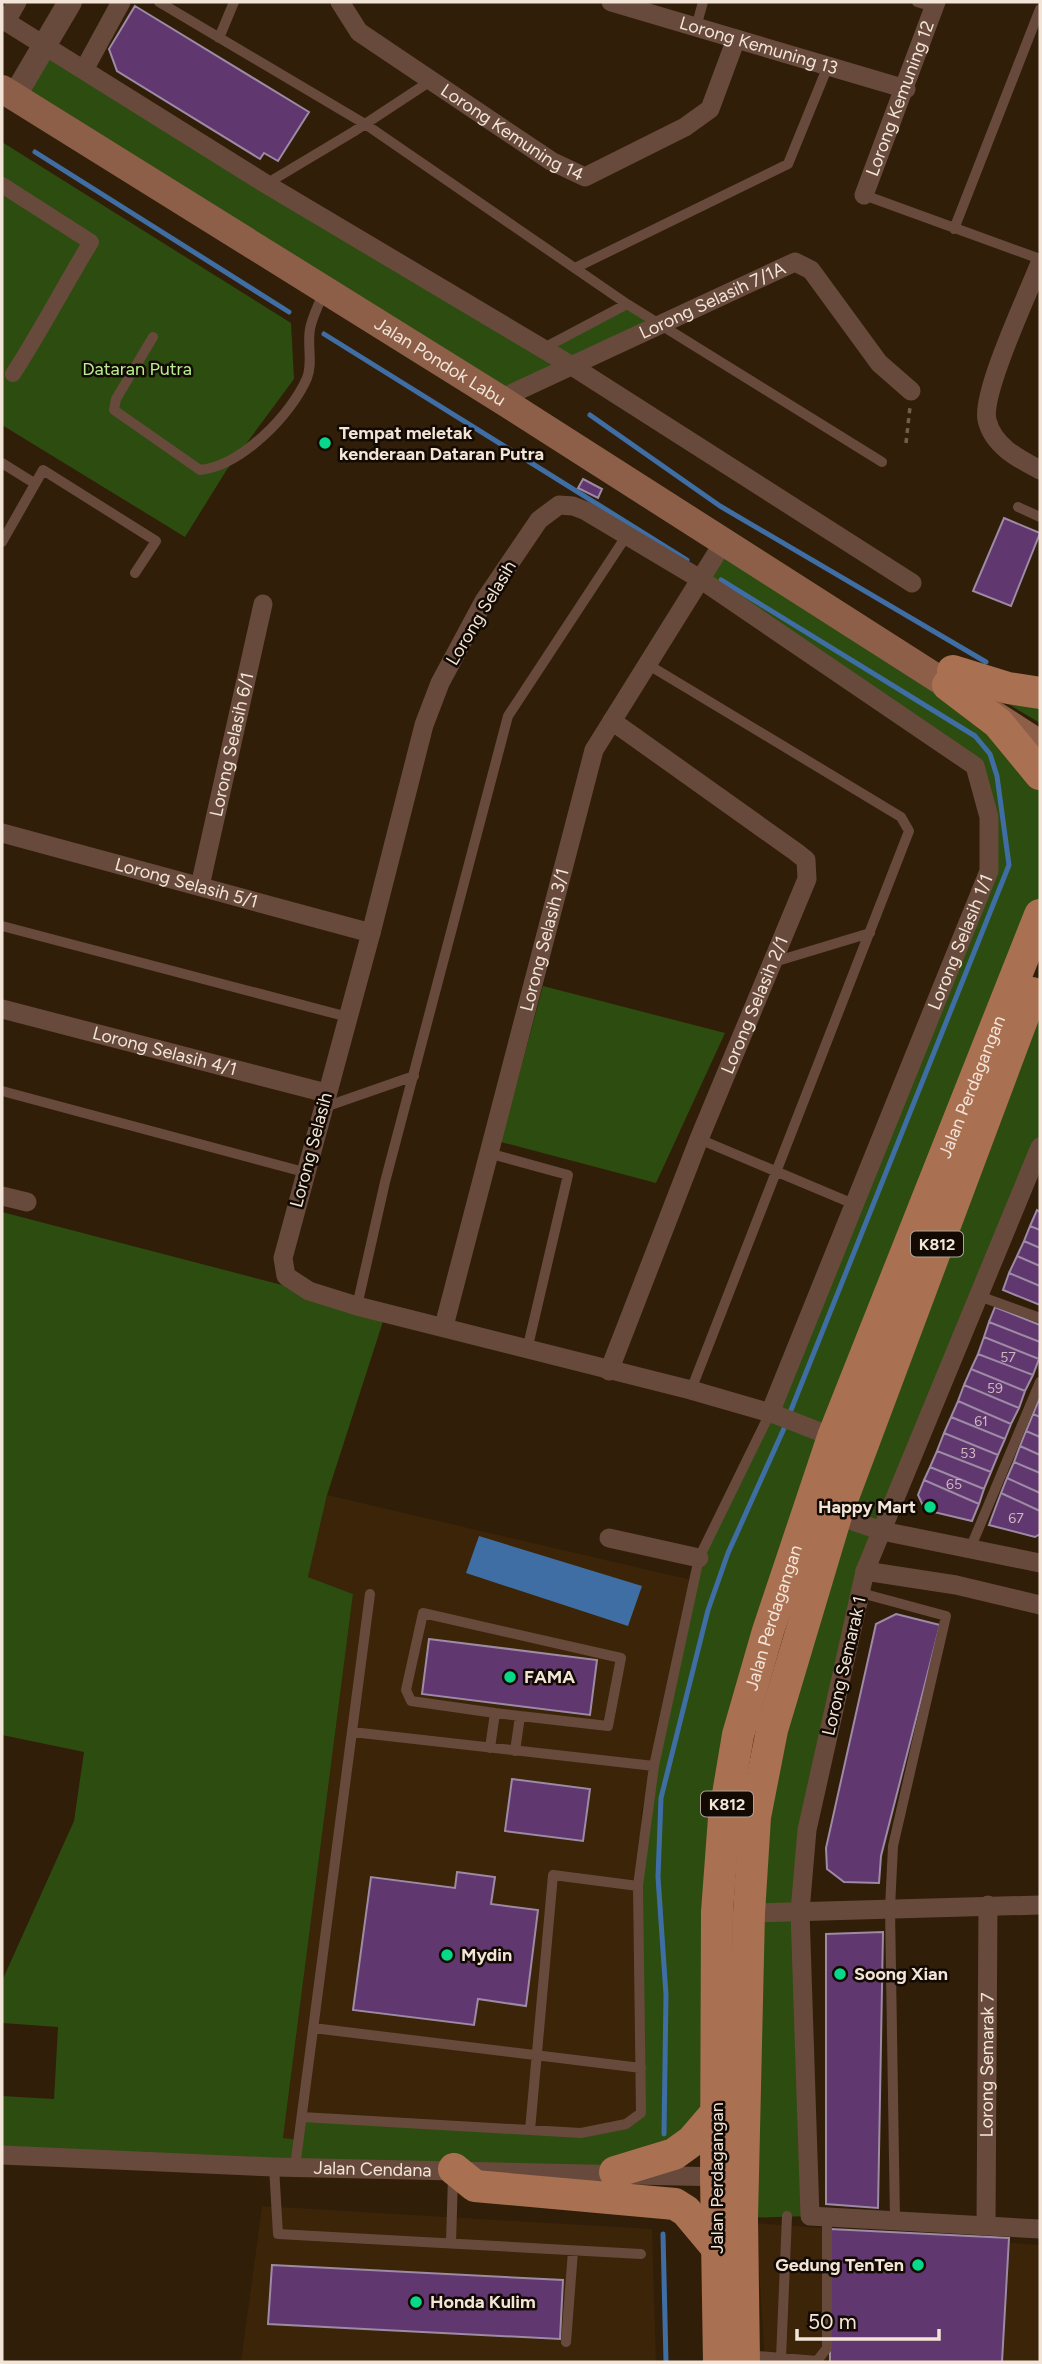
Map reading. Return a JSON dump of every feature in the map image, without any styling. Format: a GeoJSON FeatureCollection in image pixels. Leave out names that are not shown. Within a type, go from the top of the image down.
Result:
{"type":"FeatureCollection","features":[{"type":"Feature","properties":{"kind":"main road","name":"Jalan Pondok Labu"},"geometry":{"type":"LineString","coordinates":[[8,93],[500,399],[723,543],[877,638],[1040,723]]}},
{"type":"Feature","properties":{"kind":"main road","name":"Jalan Pondok Labu"},"geometry":{"type":"LineString","coordinates":[[950,678],[1040,744]]}},
{"type":"Feature","properties":{"kind":"main road"},"geometry":{"type":"LineString","coordinates":[[950,678],[1040,693]]}},
{"type":"Feature","properties":{"kind":"main road"},"geometry":{"type":"LineString","coordinates":[[950,678],[998,723],[1040,774]]}},
{"type":"Feature","properties":{"kind":"main road","name":"Jalan Perdagangan"},"geometry":{"type":"LineString","coordinates":[[735,2360],[730,2177],[755,1817],[822,1510],[822,1432],[1040,915]]}},
{"type":"Feature","properties":{"kind":"main road","name":"Jalan Perdagangan"},"geometry":{"type":"LineString","coordinates":[[735,2360],[717,2248],[730,2177],[716,2113],[717,1912],[724,1818],[738,1735],[822,1510],[1040,972]]}},
{"type":"Feature","properties":{"kind":"main road"},"geometry":{"type":"LineString","coordinates":[[615,2172],[674,2154],[692,2141],[716,2113]]}},
{"type":"Feature","properties":{"kind":"main road"},"geometry":{"type":"LineString","coordinates":[[454,2169],[475,2186],[676,2204],[686,2211],[717,2248]]}},
{"type":"Feature","properties":{"kind":"street"},"geometry":{"type":"LineString","coordinates":[[18,2],[4,20],[85,68],[266,184],[572,366],[912,583]]}},
{"type":"Feature","properties":{"kind":"street"},"geometry":{"type":"LineString","coordinates":[[8,93],[47,46],[70,2]]}},
{"type":"Feature","properties":{"kind":"street"},"geometry":{"type":"LineString","coordinates":[[85,68],[121,2]]}},
{"type":"Feature","properties":{"kind":"street","name":"Lorong Kemuning 14"},"geometry":{"type":"LineString","coordinates":[[340,2],[359,32],[551,161],[584,177],[685,127],[710,109],[736,39]]}},
{"type":"Feature","properties":{"kind":"street","name":"Lorong Kemuning 13"},"geometry":{"type":"LineString","coordinates":[[611,2],[906,89]]}},
{"type":"Feature","properties":{"kind":"street","name":"Lorong Kemuning 12"},"geometry":{"type":"LineString","coordinates":[[864,195],[906,89],[929,3]]}},
{"type":"Feature","properties":{"kind":"street"},"geometry":{"type":"LineString","coordinates":[[2,185],[91,242],[59,294],[50,318],[13,374]]}},
{"type":"Feature","properties":{"kind":"street"},"geometry":{"type":"LineString","coordinates":[[1040,261],[991,390],[987,419],[995,438],[1014,457],[1040,470]]}},
{"type":"Feature","properties":{"kind":"street","name":"Lorong Selasih 7/1A"},"geometry":{"type":"LineString","coordinates":[[500,399],[795,262],[811,270],[879,363],[911,391]]}},
{"type":"Feature","properties":{"kind":"street","name":"Lorong Selasih 1/1"},"geometry":{"type":"LineString","coordinates":[[559,506],[573,506],[627,534],[700,579],[975,766],[989,817],[989,871],[857,1205],[770,1413]]}},
{"type":"Feature","properties":{"kind":"street","name":"Lorong Selasih"},"geometry":{"type":"LineString","coordinates":[[559,506],[539,520],[484,601],[440,683],[424,725],[371,933],[304,1172],[283,1258],[286,1276],[309,1291],[356,1306],[691,1390],[770,1413],[822,1432]]}},
{"type":"Feature","properties":{"kind":"street","name":"Lorong Selasih 3/1"},"geometry":{"type":"LineString","coordinates":[[443,1326],[594,750],[723,543]]}},
{"type":"Feature","properties":{"kind":"street","name":"Lorong Selasih 6/1"},"geometry":{"type":"LineString","coordinates":[[200,886],[263,604]]}},
{"type":"Feature","properties":{"kind":"street","name":"Lorong Selasih 2/1"},"geometry":{"type":"LineString","coordinates":[[609,1371],[699,1139],[807,879],[806,860],[612,721]]}},
{"type":"Feature","properties":{"kind":"street","name":"Lorong Selasih 5/1"},"geometry":{"type":"LineString","coordinates":[[2,833],[371,933]]}},
{"type":"Feature","properties":{"kind":"street","name":"Lorong Selasih 4/1"},"geometry":{"type":"LineString","coordinates":[[2,1009],[324,1101]]}},
{"type":"Feature","properties":{"kind":"street","name":"Lorong Semarak 1"},"geometry":{"type":"LineString","coordinates":[[818,2217],[800,1911],[807,1830],[866,1571],[1040,1147]]}},
{"type":"Feature","properties":{"kind":"street"},"geometry":{"type":"LineString","coordinates":[[2,1196],[27,1202]]}},
{"type":"Feature","properties":{"kind":"street"},"geometry":{"type":"LineString","coordinates":[[822,1510],[882,1531],[1040,1563]]}},
{"type":"Feature","properties":{"kind":"street"},"geometry":{"type":"LineString","coordinates":[[609,1538],[699,1558]]}},
{"type":"Feature","properties":{"kind":"street"},"geometry":{"type":"LineString","coordinates":[[866,1571],[956,1585],[1040,1605]]}},
{"type":"Feature","properties":{"kind":"street","name":"Lorong Semarak 7"},"geometry":{"type":"LineString","coordinates":[[986,2226],[988,1905]]}},
{"type":"Feature","properties":{"kind":"street"},"geometry":{"type":"LineString","coordinates":[[749,1913],[1040,1905]]}},
{"type":"Feature","properties":{"kind":"street","name":"Jalan Cendana"},"geometry":{"type":"LineString","coordinates":[[2,2155],[274,2167],[615,2172],[730,2177]]}},
{"type":"Feature","properties":{"kind":"street"},"geometry":{"type":"LineString","coordinates":[[818,2217],[1040,2229]]}},
{"type":"Feature","properties":{"kind":"lane"},"geometry":{"type":"LineString","coordinates":[[159,2],[365,124],[627,304],[882,462]]}},
{"type":"Feature","properties":{"kind":"lane"},"geometry":{"type":"LineString","coordinates":[[219,38],[234,2]]}},
{"type":"Feature","properties":{"kind":"lane"},"geometry":{"type":"LineString","coordinates":[[696,27],[703,2]]}},
{"type":"Feature","properties":{"kind":"lane"},"geometry":{"type":"LineString","coordinates":[[954,229],[1040,9]]}},
{"type":"Feature","properties":{"kind":"lane"},"geometry":{"type":"LineString","coordinates":[[576,267],[788,164],[828,65]]}},
{"type":"Feature","properties":{"kind":"lane"},"geometry":{"type":"LineString","coordinates":[[266,184],[432,80]]}},
{"type":"Feature","properties":{"kind":"lane"},"geometry":{"type":"LineString","coordinates":[[864,195],[1040,261]]}},
{"type":"Feature","properties":{"kind":"lane"},"geometry":{"type":"LineString","coordinates":[[153,337],[116,399],[114,410],[200,470],[206,469],[242,456],[258,442],[307,376],[310,329],[324,289]]}},
{"type":"Feature","properties":{"kind":"lane"},"geometry":{"type":"LineString","coordinates":[[543,349],[627,304]]}},
{"type":"Feature","properties":{"kind":"lane"},"geometry":{"type":"LineString","coordinates":[[2,463],[34,483]]}},
{"type":"Feature","properties":{"kind":"lane"},"geometry":{"type":"LineString","coordinates":[[2,542],[43,470],[156,541],[135,573]]}},
{"type":"Feature","properties":{"kind":"lane"},"geometry":{"type":"LineString","coordinates":[[1018,507],[1040,517]]}},
{"type":"Feature","properties":{"kind":"lane"},"geometry":{"type":"LineString","coordinates":[[356,1306],[508,716],[627,534]]}},
{"type":"Feature","properties":{"kind":"lane"},"geometry":{"type":"LineString","coordinates":[[647,664],[901,817],[909,831],[691,1390]]}},
{"type":"Feature","properties":{"kind":"lane"},"geometry":{"type":"LineString","coordinates":[[2,926],[348,1017]]}},
{"type":"Feature","properties":{"kind":"lane"},"geometry":{"type":"LineString","coordinates":[[774,962],[870,933]]}},
{"type":"Feature","properties":{"kind":"lane"},"geometry":{"type":"LineString","coordinates":[[324,1101],[414,1076]]}},
{"type":"Feature","properties":{"kind":"lane"},"geometry":{"type":"LineString","coordinates":[[2,1091],[304,1172]]}},
{"type":"Feature","properties":{"kind":"lane"},"geometry":{"type":"LineString","coordinates":[[699,1139],[857,1205]]}},
{"type":"Feature","properties":{"kind":"lane"},"geometry":{"type":"LineString","coordinates":[[488,1153],[568,1175],[527,1350]]}},
{"type":"Feature","properties":{"kind":"lane"},"geometry":{"type":"LineString","coordinates":[[979,1296],[1040,1318]]}},
{"type":"Feature","properties":{"kind":"lane"},"geometry":{"type":"LineString","coordinates":[[970,1549],[1040,1382]]}},
{"type":"Feature","properties":{"kind":"lane"},"geometry":{"type":"LineString","coordinates":[[302,2117],[581,2133],[626,2123],[641,2113],[638,1886],[654,1766],[699,1558],[770,1413]]}},
{"type":"Feature","properties":{"kind":"lane"},"geometry":{"type":"LineString","coordinates":[[860,1593],[946,1616],[893,1846],[890,1908],[895,2221]]}},
{"type":"Feature","properties":{"kind":"lane"},"geometry":{"type":"LineString","coordinates":[[295,2167],[370,1594]]}},
{"type":"Feature","properties":{"kind":"lane"},"geometry":{"type":"LineString","coordinates":[[423,1613],[621,1658],[608,1726],[495,1713],[411,1701],[406,1690],[423,1613]]}},
{"type":"Feature","properties":{"kind":"lane"},"geometry":{"type":"LineString","coordinates":[[490,1748],[495,1713]]}},
{"type":"Feature","properties":{"kind":"lane"},"geometry":{"type":"LineString","coordinates":[[515,1751],[520,1716]]}},
{"type":"Feature","properties":{"kind":"lane"},"geometry":{"type":"LineString","coordinates":[[352,1732],[654,1766]]}},
{"type":"Feature","properties":{"kind":"lane"},"geometry":{"type":"LineString","coordinates":[[530,2130],[553,1875],[638,1886]]}},
{"type":"Feature","properties":{"kind":"lane"},"geometry":{"type":"LineString","coordinates":[[313,2028],[640,2068]]}},
{"type":"Feature","properties":{"kind":"lane"},"geometry":{"type":"LineString","coordinates":[[274,2167],[278,2234],[642,2254]]}},
{"type":"Feature","properties":{"kind":"lane"},"geometry":{"type":"LineString","coordinates":[[451,2243],[454,2169]]}},
{"type":"Feature","properties":{"kind":"lane"},"geometry":{"type":"LineString","coordinates":[[781,2357],[787,2216]]}},
{"type":"Feature","properties":{"kind":"lane"},"geometry":{"type":"LineString","coordinates":[[735,2360],[781,2357],[817,2361],[827,2348],[818,2217]]}},
{"type":"Feature","properties":{"kind":"lane"},"geometry":{"type":"LineString","coordinates":[[566,2342],[573,2251]]}},
{"type":"Feature","properties":{"kind":"path"},"geometry":{"type":"LineString","coordinates":[[906,443],[911,391]]}},
{"type":"Feature","properties":{"kind":"shaded area"},"geometry":{"type":"Polygon","coordinates":[[[327,1495],[709,1584],[641,1813],[659,2123],[637,2145],[283,2139],[353,1594],[308,1577],[327,1495]]]}},
{"type":"Feature","properties":{"kind":"shaded area"},"geometry":{"type":"Polygon","coordinates":[[[262,2206],[652,2229],[656,2362],[241,2362],[262,2206]]]}},
{"type":"Feature","properties":{"kind":"shaded area"},"geometry":{"type":"Polygon","coordinates":[[[756,2223],[1040,2245],[1040,2362],[765,2362],[756,2223]]]}},
{"type":"Feature","properties":{"kind":"green space"},"geometry":{"type":"Polygon","coordinates":[[[47,46],[543,348],[627,304],[660,325],[500,399],[14,97],[47,46]]]}},
{"type":"Feature","properties":{"kind":"green space","name":"Dataran Putra"},"geometry":{"type":"Polygon","coordinates":[[[2,142],[291,323],[294,379],[226,471],[185,537],[2,425],[2,142]]]}},
{"type":"Feature","properties":{"kind":"green space"},"geometry":{"type":"Polygon","coordinates":[[[723,543],[1040,744],[1040,915],[738,1735],[716,2113],[615,2172],[2,2155],[2,2096],[54,2099],[58,2027],[2,2023],[2,1981],[74,1821],[84,1752],[2,1735],[2,1212],[386,1312],[327,1495],[308,1577],[353,1594],[283,2138],[299,2140],[302,2117],[581,2133],[626,2124],[641,2113],[638,1886],[654,1766],[699,1558],[774,1415],[989,871],[975,766],[700,579],[723,543]]]}},
{"type":"Feature","properties":{"kind":"green space"},"geometry":{"type":"Polygon","coordinates":[[[953,671],[1040,693],[1040,723],[953,671]]]}},
{"type":"Feature","properties":{"kind":"green space"},"geometry":{"type":"Polygon","coordinates":[[[1040,973],[1040,1147],[882,1531],[807,1830],[810,2216],[742,2218],[755,1817],[836,1516],[1040,973]]]}},
{"type":"Feature","properties":{"kind":"green space"},"geometry":{"type":"Polygon","coordinates":[[[543,986],[725,1033],[656,1183],[501,1142],[543,986]]]}},
{"type":"Feature","properties":{"kind":"water"},"geometry":{"type":"Polygon","coordinates":[[[479,1536],[642,1586],[628,1626],[466,1573],[479,1536]]]}},
{"type":"Feature","properties":{"kind":"building"},"geometry":{"type":"Polygon","coordinates":[[[135,6],[309,112],[278,161],[264,153],[260,159],[117,71],[109,49],[135,6]]]}},
{"type":"Feature","properties":{"kind":"building"},"geometry":{"type":"Polygon","coordinates":[[[583,479],[602,489],[598,498],[578,488],[583,479]]]}},
{"type":"Feature","properties":{"kind":"building"},"geometry":{"type":"Polygon","coordinates":[[[1004,518],[1040,533],[1011,606],[973,591],[1004,518]]]}},
{"type":"Feature","properties":{"kind":"building"},"geometry":{"type":"Polygon","coordinates":[[[1037,1210],[1040,1212],[1040,1230],[1030,1226],[1037,1210]]]}},
{"type":"Feature","properties":{"kind":"building"},"geometry":{"type":"Polygon","coordinates":[[[1030,1226],[1040,1230],[1040,1248],[1024,1241],[1030,1226]]]}},
{"type":"Feature","properties":{"kind":"building"},"geometry":{"type":"Polygon","coordinates":[[[1024,1241],[1040,1248],[1040,1266],[1017,1256],[1024,1241]]]}},
{"type":"Feature","properties":{"kind":"building"},"geometry":{"type":"Polygon","coordinates":[[[1017,1256],[1040,1266],[1040,1286],[1009,1273],[1017,1256]]]}},
{"type":"Feature","properties":{"kind":"building"},"geometry":{"type":"Polygon","coordinates":[[[1009,1273],[1040,1286],[1040,1305],[1003,1290],[1009,1273]]]}},
{"type":"Feature","properties":{"kind":"building"},"geometry":{"type":"Polygon","coordinates":[[[995,1307],[1040,1325],[1040,1342],[989,1322],[995,1307]]]}},
{"type":"Feature","properties":{"kind":"building"},"geometry":{"type":"Polygon","coordinates":[[[989,1322],[1040,1342],[1039,1359],[984,1337],[989,1322]]]}},
{"type":"Feature","properties":{"kind":"building"},"geometry":{"type":"Polygon","coordinates":[[[984,1337],[1039,1359],[1033,1375],[978,1354],[984,1337]]]}},
{"type":"Feature","properties":{"kind":"building"},"geometry":{"type":"Polygon","coordinates":[[[978,1354],[1033,1375],[1025,1391],[971,1369],[978,1354]]]}},
{"type":"Feature","properties":{"kind":"building"},"geometry":{"type":"Polygon","coordinates":[[[971,1369],[1025,1391],[1019,1408],[964,1385],[971,1369]]]}},
{"type":"Feature","properties":{"kind":"building"},"geometry":{"type":"Polygon","coordinates":[[[964,1385],[1019,1408],[1011,1424],[958,1401],[964,1385]]]}},
{"type":"Feature","properties":{"kind":"building"},"geometry":{"type":"Polygon","coordinates":[[[1040,1397],[1040,1417],[1033,1414],[1040,1397]]]}},
{"type":"Feature","properties":{"kind":"building"},"geometry":{"type":"Polygon","coordinates":[[[958,1401],[1011,1424],[1005,1439],[951,1417],[958,1401]]]}},
{"type":"Feature","properties":{"kind":"building"},"geometry":{"type":"Polygon","coordinates":[[[1033,1414],[1040,1417],[1040,1437],[1026,1431],[1033,1414]]]}},
{"type":"Feature","properties":{"kind":"building"},"geometry":{"type":"Polygon","coordinates":[[[951,1417],[1005,1439],[998,1455],[944,1433],[951,1417]]]}},
{"type":"Feature","properties":{"kind":"building"},"geometry":{"type":"Polygon","coordinates":[[[1026,1431],[1040,1437],[1040,1455],[1020,1446],[1026,1431]]]}},
{"type":"Feature","properties":{"kind":"building"},"geometry":{"type":"Polygon","coordinates":[[[944,1433],[998,1455],[991,1472],[937,1451],[944,1433]]]}},
{"type":"Feature","properties":{"kind":"building"},"geometry":{"type":"Polygon","coordinates":[[[1020,1446],[1040,1455],[1040,1473],[1014,1462],[1020,1446]]]}},
{"type":"Feature","properties":{"kind":"building"},"geometry":{"type":"Polygon","coordinates":[[[937,1451],[991,1472],[984,1489],[930,1467],[937,1451]]]}},
{"type":"Feature","properties":{"kind":"building"},"geometry":{"type":"Polygon","coordinates":[[[1014,1462],[1040,1473],[1040,1493],[1007,1478],[1014,1462]]]}},
{"type":"Feature","properties":{"kind":"building"},"geometry":{"type":"Polygon","coordinates":[[[930,1467],[984,1489],[979,1504],[924,1480],[930,1467]]]}},
{"type":"Feature","properties":{"kind":"building"},"geometry":{"type":"Polygon","coordinates":[[[1007,1478],[1040,1493],[1040,1511],[1001,1493],[1007,1478]]]}},
{"type":"Feature","properties":{"kind":"building"},"geometry":{"type":"Polygon","coordinates":[[[924,1480],[979,1504],[972,1521],[925,1510],[918,1495],[924,1480]]]}},
{"type":"Feature","properties":{"kind":"building"},"geometry":{"type":"Polygon","coordinates":[[[1001,1493],[1040,1511],[1040,1534],[1035,1537],[989,1525],[1001,1493]]]}},
{"type":"Feature","properties":{"kind":"building"},"geometry":{"type":"Polygon","coordinates":[[[896,1614],[940,1625],[881,1856],[879,1883],[844,1882],[827,1869],[826,1848],[876,1624],[896,1614]]]}},
{"type":"Feature","properties":{"kind":"building","name":"FAMA"},"geometry":{"type":"Polygon","coordinates":[[[429,1639],[597,1660],[590,1715],[422,1694],[429,1639]]]}},
{"type":"Feature","properties":{"kind":"building"},"geometry":{"type":"Polygon","coordinates":[[[512,1779],[590,1789],[583,1841],[505,1831],[512,1779]]]}},
{"type":"Feature","properties":{"kind":"building","name":"Mydin"},"geometry":{"type":"Polygon","coordinates":[[[457,1872],[495,1877],[491,1904],[538,1910],[526,2006],[478,1999],[474,2025],[353,2010],[371,1877],[455,1888],[457,1872]]]}},
{"type":"Feature","properties":{"kind":"building"},"geometry":{"type":"Polygon","coordinates":[[[883,1932],[878,2208],[826,2204],[826,1934],[883,1932]]]}},
{"type":"Feature","properties":{"kind":"building"},"geometry":{"type":"Polygon","coordinates":[[[830,2229],[1009,2238],[1002,2362],[830,2362],[830,2229]]]}},
{"type":"Feature","properties":{"kind":"building","name":"Honda Kulim"},"geometry":{"type":"Polygon","coordinates":[[[272,2265],[563,2280],[560,2339],[268,2324],[272,2265]]]}},
{"type":"Feature","properties":{"kind":"waterway"},"geometry":{"type":"LineString","coordinates":[[35,152],[289,312]]}},
{"type":"Feature","properties":{"kind":"waterway"},"geometry":{"type":"LineString","coordinates":[[324,334],[687,560]]}},
{"type":"Feature","properties":{"kind":"waterway"},"geometry":{"type":"LineString","coordinates":[[590,415],[720,506],[986,662]]}},
{"type":"Feature","properties":{"kind":"waterway"},"geometry":{"type":"LineString","coordinates":[[721,580],[975,736],[990,754],[997,776],[1009,865],[789,1415]]}},
{"type":"Feature","properties":{"kind":"waterway"},"geometry":{"type":"LineString","coordinates":[[664,2134],[666,1995],[658,1877],[661,1798],[708,1610],[728,1553],[786,1424]]}},
{"type":"Feature","properties":{"kind":"waterway"},"geometry":{"type":"LineString","coordinates":[[663,2234],[666,2362]]}},
{"type":"Feature","properties":{"kind":"place","name":"Tempat meletak kenderaan Dataran Putra"},"geometry":{"type":"Point","coordinates":[325,443]}},
{"type":"Feature","properties":{"kind":"place","name":"Happy Mart"},"geometry":{"type":"Point","coordinates":[930,1507]}},
{"type":"Feature","properties":{"kind":"place","name":"FAMA"},"geometry":{"type":"Point","coordinates":[510,1677]}},
{"type":"Feature","properties":{"kind":"place","name":"Mydin"},"geometry":{"type":"Point","coordinates":[447,1955]}},
{"type":"Feature","properties":{"kind":"place","name":"Soong Xian"},"geometry":{"type":"Point","coordinates":[840,1974]}},
{"type":"Feature","properties":{"kind":"place","name":"Gedung TenTen"},"geometry":{"type":"Point","coordinates":[918,2265]}},
{"type":"Feature","properties":{"kind":"place","name":"Honda Kulim"},"geometry":{"type":"Point","coordinates":[416,2302]}}]}
